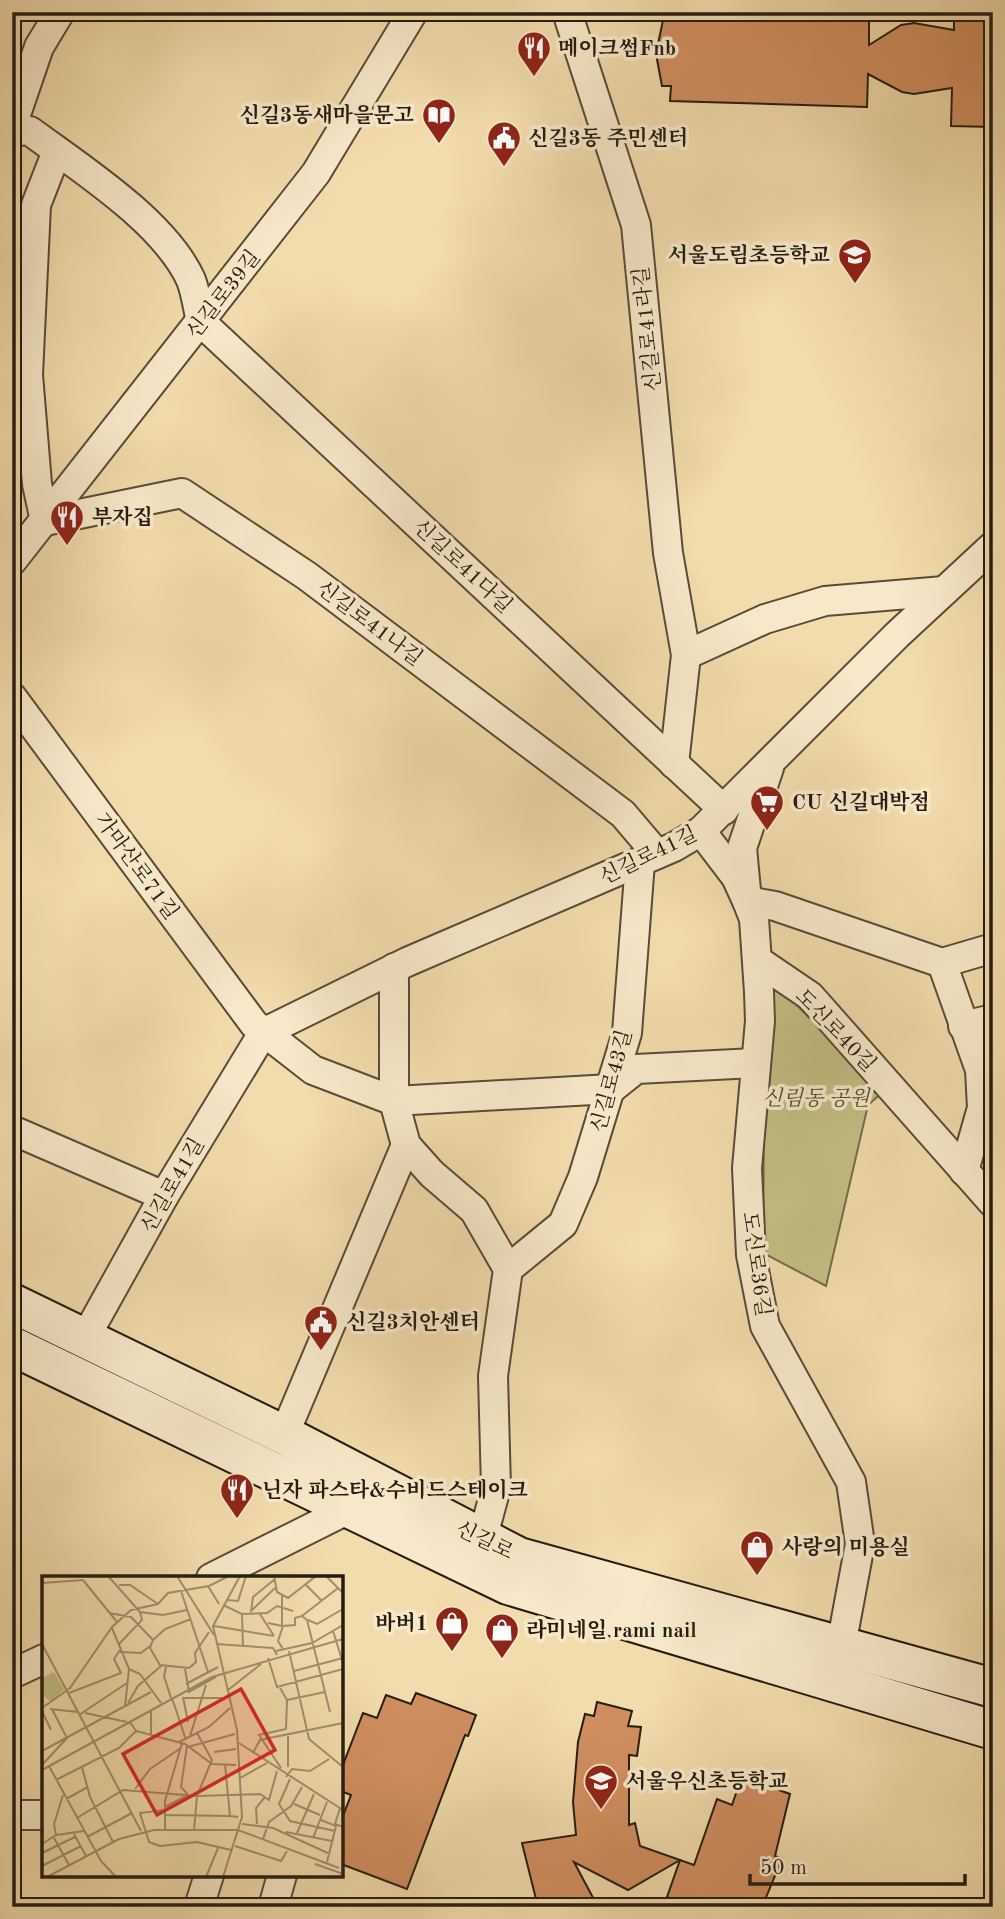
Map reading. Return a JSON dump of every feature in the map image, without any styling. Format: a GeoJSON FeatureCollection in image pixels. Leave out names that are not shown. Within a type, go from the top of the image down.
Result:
{"type":"FeatureCollection","features":[{"type":"Feature","properties":{"kind":"main road","name":"신길로"},"geometry":{"type":"LineString","coordinates":[[12,1303],[284,1435],[482,1540],[555,1569],[841,1646],[991,1683]]}},
{"type":"Feature","properties":{"kind":"main road","name":"신길로"},"geometry":{"type":"LineString","coordinates":[[12,1346],[508,1585],[993,1730]]}},
{"type":"Feature","properties":{"kind":"street"},"geometry":{"type":"LineString","coordinates":[[60,12],[39,47],[12,128],[30,131],[117,194],[163,241],[191,280],[201,322]]}},
{"type":"Feature","properties":{"kind":"street","name":"신길로39길"},"geometry":{"type":"LineString","coordinates":[[12,561],[316,173],[414,12]]}},
{"type":"Feature","properties":{"kind":"street","name":"신길로41라길"},"geometry":{"type":"LineString","coordinates":[[567,12],[636,225],[668,553],[686,655],[674,764]]}},
{"type":"Feature","properties":{"kind":"street"},"geometry":{"type":"LineString","coordinates":[[44,521],[37,484],[28,376],[36,205],[57,151]]}},
{"type":"Feature","properties":{"kind":"street","name":"신길로41다길"},"geometry":{"type":"LineString","coordinates":[[201,322],[724,810]]}},
{"type":"Feature","properties":{"kind":"street","name":"신길로41나길"},"geometry":{"type":"LineString","coordinates":[[44,521],[181,493],[307,576],[623,814],[648,858]]}},
{"type":"Feature","properties":{"kind":"street","name":"신길로41길"},"geometry":{"type":"LineString","coordinates":[[85,1338],[164,1196],[263,1033],[394,968],[648,858],[701,831],[993,546]]}},
{"type":"Feature","properties":{"kind":"street"},"geometry":{"type":"LineString","coordinates":[[686,655],[765,619],[825,601],[944,591]]}},
{"type":"Feature","properties":{"kind":"street","name":"가마산로71길"},"geometry":{"type":"LineString","coordinates":[[12,697],[263,1033]]}},
{"type":"Feature","properties":{"kind":"street","name":"도신로36길"},"geometry":{"type":"LineString","coordinates":[[747,901],[742,848],[771,762]]}},
{"type":"Feature","properties":{"kind":"street","name":"도신로36길"},"geometry":{"type":"LineString","coordinates":[[701,831],[736,877],[754,919],[760,1021],[747,1168],[751,1255],[765,1326],[851,1482],[860,1544],[841,1646]]}},
{"type":"Feature","properties":{"kind":"street","name":"신길로43길"},"geometry":{"type":"LineString","coordinates":[[508,1269],[563,1224],[583,1177],[627,1033],[648,858]]}},
{"type":"Feature","properties":{"kind":"street"},"geometry":{"type":"LineString","coordinates":[[747,901],[775,906],[942,963],[993,948]]}},
{"type":"Feature","properties":{"kind":"street","name":"도신로40길"},"geometry":{"type":"LineString","coordinates":[[757,960],[810,996],[993,1203]]}},
{"type":"Feature","properties":{"kind":"street"},"geometry":{"type":"LineString","coordinates":[[942,963],[980,1070],[982,1108],[964,1171]]}},
{"type":"Feature","properties":{"kind":"street"},"geometry":{"type":"LineString","coordinates":[[394,968],[394,1101],[406,1145],[432,1174],[474,1209],[508,1269],[493,1376],[496,1488],[482,1540]]}},
{"type":"Feature","properties":{"kind":"street"},"geometry":{"type":"LineString","coordinates":[[963,1026],[993,1019]]}},
{"type":"Feature","properties":{"kind":"street"},"geometry":{"type":"LineString","coordinates":[[263,1033],[313,1070],[394,1101],[611,1089],[636,1069],[755,1063]]}},
{"type":"Feature","properties":{"kind":"street"},"geometry":{"type":"LineString","coordinates":[[12,1129],[164,1196]]}},
{"type":"Feature","properties":{"kind":"street"},"geometry":{"type":"LineString","coordinates":[[284,1435],[406,1145]]}},
{"type":"Feature","properties":{"kind":"street"},"geometry":{"type":"LineString","coordinates":[[215,1576],[349,1509]]}},
{"type":"Feature","properties":{"kind":"street"},"geometry":{"type":"LineString","coordinates":[[12,1674],[42,1660]]}},
{"type":"Feature","properties":{"kind":"street"},"geometry":{"type":"LineString","coordinates":[[12,1815],[42,1815]]}},
{"type":"Feature","properties":{"kind":"street"},"geometry":{"type":"LineString","coordinates":[[200,1907],[208,1877]]}},
{"type":"Feature","properties":{"kind":"street"},"geometry":{"type":"LineString","coordinates":[[273,1907],[281,1877]]}},
{"type":"Feature","properties":{"kind":"green space","name":"신림동 공원"},"geometry":{"type":"Polygon","coordinates":[[[765,974],[884,1091],[868,1105],[826,1286],[763,1253],[765,974]]]}},
{"type":"Feature","properties":{"kind":"building"},"geometry":{"type":"Polygon","coordinates":[[[673,12],[869,12],[869,45],[901,25],[914,23],[954,30],[954,12],[993,12],[993,127],[951,126],[952,88],[914,94],[902,92],[868,74],[867,107],[670,101],[671,86],[662,86],[656,54],[663,20],[672,20],[673,12]]]}},
{"type":"Feature","properties":{"kind":"building"},"geometry":{"type":"Polygon","coordinates":[[[416,1693],[476,1715],[468,1736],[465,1735],[407,1889],[343,1865],[343,1816],[351,1795],[343,1792],[343,1765],[363,1713],[377,1718],[386,1695],[411,1704],[416,1693]]]}},
{"type":"Feature","properties":{"kind":"building"},"geometry":{"type":"Polygon","coordinates":[[[597,1702],[632,1711],[628,1726],[641,1727],[637,1756],[629,1755],[629,1825],[635,1823],[640,1846],[680,1860],[628,1890],[574,1862],[598,1907],[538,1907],[522,1843],[576,1835],[573,1802],[578,1742],[585,1714],[594,1716],[597,1702]]]}},
{"type":"Feature","properties":{"kind":"building"},"geometry":{"type":"Polygon","coordinates":[[[743,1773],[780,1786],[779,1790],[790,1794],[775,1856],[782,1859],[762,1907],[693,1907],[667,1897],[680,1860],[694,1865],[717,1799],[732,1805],[743,1773]]]}},
{"type":"Feature","properties":{"kind":"place","name":"메이크썸Fnb"},"geometry":{"type":"Point","coordinates":[534,78]}},
{"type":"Feature","properties":{"kind":"place","name":"신길3동새마을문고"},"geometry":{"type":"Point","coordinates":[439,145]}},
{"type":"Feature","properties":{"kind":"place","name":"신길3동 주민센터"},"geometry":{"type":"Point","coordinates":[504,168]}},
{"type":"Feature","properties":{"kind":"place","name":"서울도림초등학교"},"geometry":{"type":"Point","coordinates":[855,285]}},
{"type":"Feature","properties":{"kind":"place","name":"부자집"},"geometry":{"type":"Point","coordinates":[67,547]}},
{"type":"Feature","properties":{"kind":"place","name":"CU 신길대박점"},"geometry":{"type":"Point","coordinates":[767,832]}},
{"type":"Feature","properties":{"kind":"place","name":"신길3치안센터"},"geometry":{"type":"Point","coordinates":[321,1352]}},
{"type":"Feature","properties":{"kind":"place","name":"닌자 파스타&수비드스테이크"},"geometry":{"type":"Point","coordinates":[237,1520]}},
{"type":"Feature","properties":{"kind":"place","name":"사랑의 미용실"},"geometry":{"type":"Point","coordinates":[757,1577]}},
{"type":"Feature","properties":{"kind":"place","name":"바버1"},"geometry":{"type":"Point","coordinates":[452,1653]}},
{"type":"Feature","properties":{"kind":"place","name":"라미네일 rami nail"},"geometry":{"type":"Point","coordinates":[502,1660]}},
{"type":"Feature","properties":{"kind":"place","name":"서울우신초등학교"},"geometry":{"type":"Point","coordinates":[601,1811]}}]}
